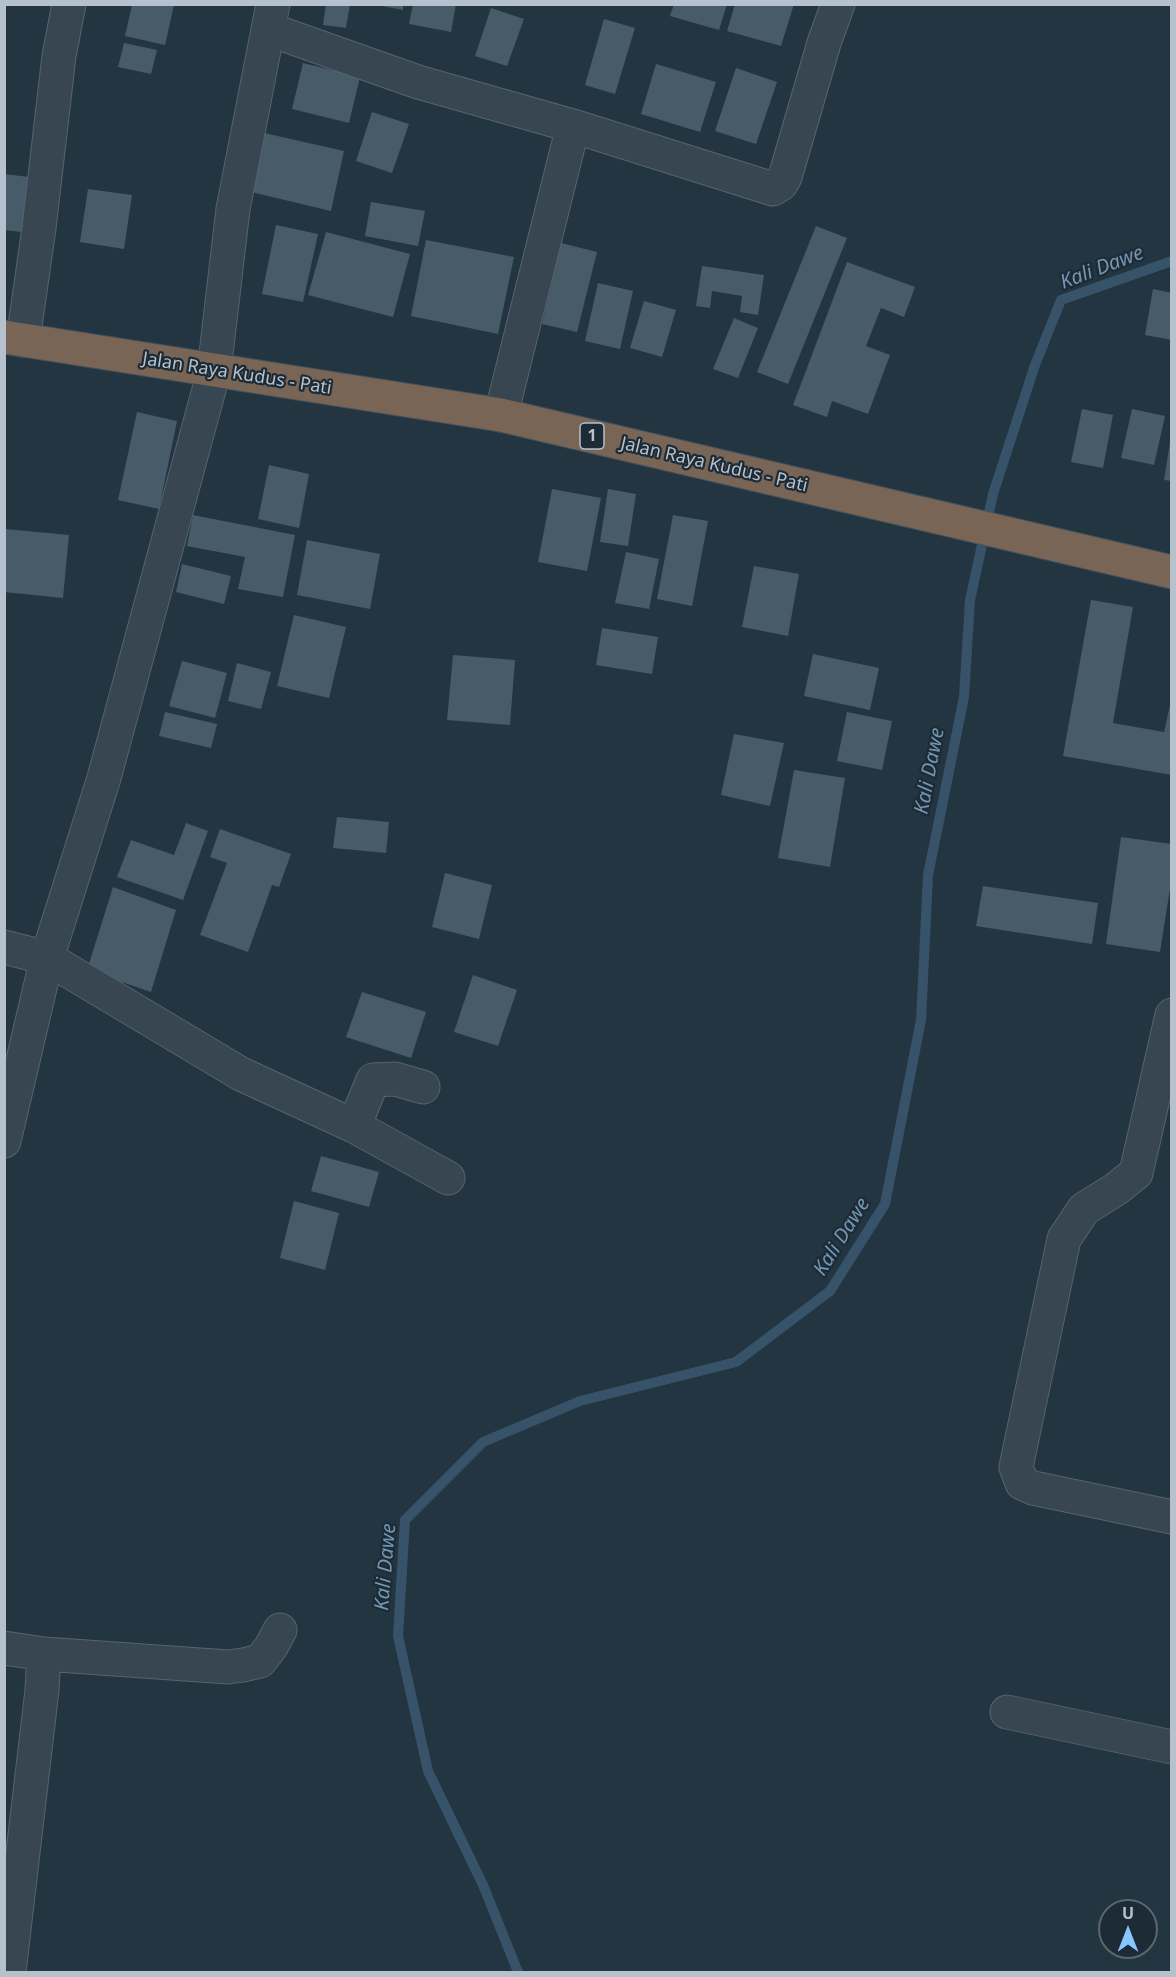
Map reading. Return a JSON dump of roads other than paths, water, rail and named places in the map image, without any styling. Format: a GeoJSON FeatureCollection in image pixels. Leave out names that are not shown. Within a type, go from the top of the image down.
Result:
{"type":"FeatureCollection","features":[{"type":"Feature","properties":{"kind":"highway","name":"Jalan Raya Kudus - Pati"},"geometry":{"type":"LineString","coordinates":[[14,339],[501,415],[1172,572]]}},
{"type":"Feature","properties":{"kind":"street"},"geometry":{"type":"LineString","coordinates":[[14,339],[39,228],[59,56],[69,4]]}},
{"type":"Feature","properties":{"kind":"street"},"geometry":{"type":"LineString","coordinates":[[4,1141],[47,958],[104,778],[214,371],[233,209],[271,17],[418,82],[573,126],[773,189],[781,184],[785,177],[817,65],[838,4]]}},
{"type":"Feature","properties":{"kind":"street"},"geometry":{"type":"LineString","coordinates":[[501,415],[573,126]]}},
{"type":"Feature","properties":{"kind":"street"},"geometry":{"type":"LineString","coordinates":[[4,947],[47,958],[241,1074],[354,1126],[448,1178]]}},
{"type":"Feature","properties":{"kind":"street"},"geometry":{"type":"LineString","coordinates":[[1172,1016],[1136,1173],[1084,1209],[1064,1239],[1016,1467],[1022,1483],[1033,1488],[1172,1516]]}},
{"type":"Feature","properties":{"kind":"street"},"geometry":{"type":"LineString","coordinates":[[354,1126],[373,1080],[395,1079],[423,1087]]}},
{"type":"Feature","properties":{"kind":"street"},"geometry":{"type":"LineString","coordinates":[[4,1648],[44,1654],[228,1667],[260,1660],[271,1647],[280,1630]]}},
{"type":"Feature","properties":{"kind":"street"},"geometry":{"type":"LineString","coordinates":[[9,1972],[44,1654]]}},
{"type":"Feature","properties":{"kind":"street"},"geometry":{"type":"LineString","coordinates":[[1007,1712],[1172,1747]]}},
{"type":"Feature","properties":{"kind":"waterway","name":"Kali Dawe"},"geometry":{"type":"LineString","coordinates":[[518,1972],[483,1885],[428,1771],[398,1636],[405,1520],[483,1442],[580,1401],[736,1362],[830,1291],[885,1204],[921,1020],[928,875],[964,697],[970,600],[993,494],[1035,365],[1061,300],[1172,261]]}}]}
